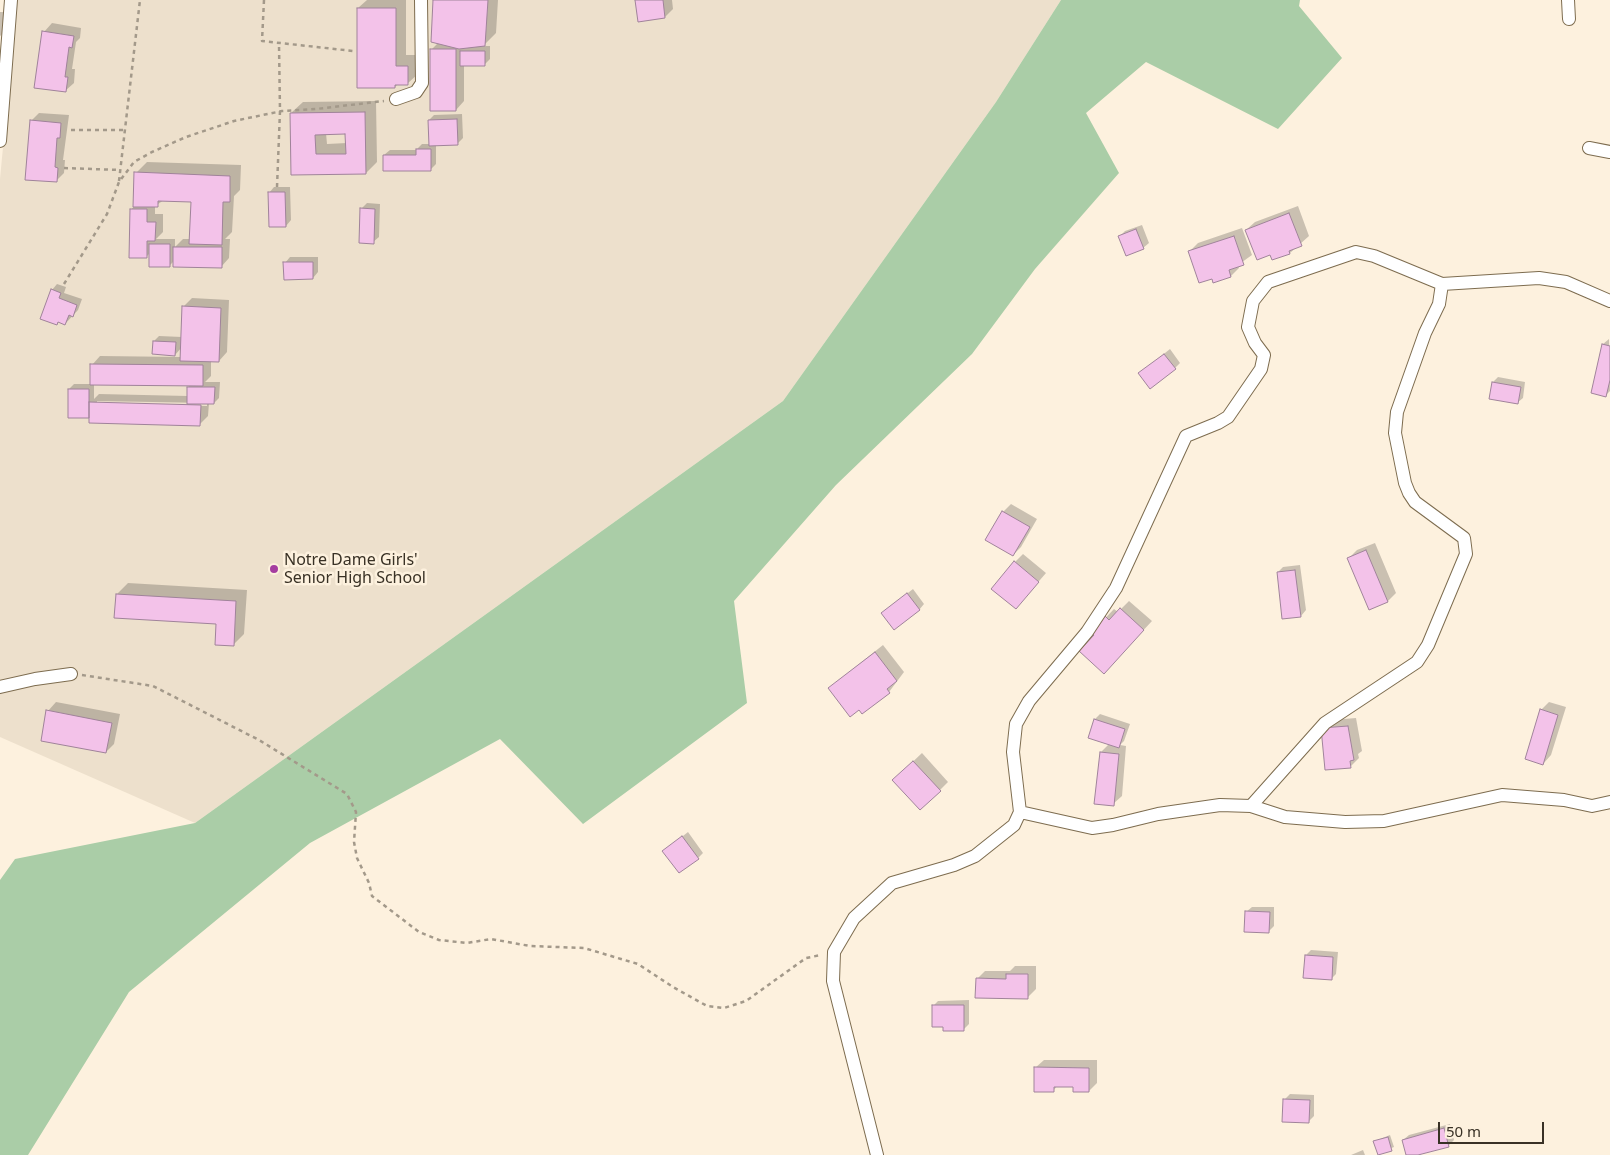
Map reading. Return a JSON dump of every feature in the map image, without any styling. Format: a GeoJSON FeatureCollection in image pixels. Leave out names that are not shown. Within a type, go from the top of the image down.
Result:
{"type":"FeatureCollection","features":[{"type":"Feature","properties":{"kind":"street"},"geometry":{"type":"LineString","coordinates":[[0,141],[11,0]]}},
{"type":"Feature","properties":{"kind":"street"},"geometry":{"type":"LineString","coordinates":[[396,99],[416,92],[422,83],[421,0]]}},
{"type":"Feature","properties":{"kind":"street"},"geometry":{"type":"LineString","coordinates":[[1568,0],[1569,19]]}},
{"type":"Feature","properties":{"kind":"street"},"geometry":{"type":"LineString","coordinates":[[1589,148],[1610,152]]}},
{"type":"Feature","properties":{"kind":"street"},"geometry":{"type":"LineString","coordinates":[[877,1154],[832,981],[834,952],[854,918],[892,883],[954,865],[983,852],[1014,825],[1020,812],[1013,752],[1016,724],[1029,701],[1087,632],[1116,588],[1186,436],[1218,424],[1228,417],[1261,369],[1264,355],[1255,343],[1248,327],[1253,301],[1268,282],[1356,252],[1374,256],[1442,284],[1539,278],[1566,282],[1610,301]]}},
{"type":"Feature","properties":{"kind":"street"},"geometry":{"type":"LineString","coordinates":[[1251,806],[1325,723],[1398,677],[1418,662],[1428,645],[1466,554],[1464,538],[1415,502],[1409,493],[1405,483],[1395,433],[1397,412],[1426,333],[1439,304],[1442,284]]}},
{"type":"Feature","properties":{"kind":"street"},"geometry":{"type":"LineString","coordinates":[[0,687],[35,678],[71,674]]}},
{"type":"Feature","properties":{"kind":"street"},"geometry":{"type":"LineString","coordinates":[[1020,812],[1092,828],[1113,826],[1158,814],[1220,805],[1251,806],[1285,817],[1345,822],[1384,821],[1502,795],[1564,800],[1592,806],[1610,802]]}},
{"type":"Feature","properties":{"kind":"path"},"geometry":{"type":"LineString","coordinates":[[64,284],[107,214],[119,182],[140,0]]}},
{"type":"Feature","properties":{"kind":"path"},"geometry":{"type":"LineString","coordinates":[[264,0],[262,41],[353,51]]}},
{"type":"Feature","properties":{"kind":"path"},"geometry":{"type":"LineString","coordinates":[[277,187],[280,111],[279,44]]}},
{"type":"Feature","properties":{"kind":"path"},"geometry":{"type":"LineString","coordinates":[[119,182],[134,162],[152,152],[186,137],[234,121],[280,111],[316,109],[396,99]]}},
{"type":"Feature","properties":{"kind":"path"},"geometry":{"type":"LineString","coordinates":[[71,130],[125,130]]}},
{"type":"Feature","properties":{"kind":"path"},"geometry":{"type":"LineString","coordinates":[[64,168],[120,170]]}},
{"type":"Feature","properties":{"kind":"path"},"geometry":{"type":"LineString","coordinates":[[71,674],[153,686],[259,740],[347,794],[356,812],[354,842],[357,858],[369,883],[372,896],[419,932],[440,940],[467,943],[491,939],[530,946],[584,948],[638,964],[672,987],[707,1006],[724,1008],[746,1001],[806,958],[834,952]]}},
{"type":"Feature","properties":{"kind":"shaded area","name":"Notre Dame Girls' Senior High School"},"geometry":{"type":"Polygon","coordinates":[[[17,0],[1061,0],[996,102],[783,401],[195,823],[0,737],[0,179],[17,0]]]}},
{"type":"Feature","properties":{"kind":"green space"},"geometry":{"type":"Polygon","coordinates":[[[1061,0],[1300,0],[1299,6],[1342,58],[1278,129],[1146,62],[1086,113],[1119,173],[1035,269],[972,354],[836,485],[734,601],[747,703],[583,824],[500,739],[310,843],[129,992],[28,1155],[0,1155],[0,880],[15,859],[195,823],[783,401],[996,102],[1061,0]]]}},
{"type":"Feature","properties":{"kind":"building"},"geometry":{"type":"Polygon","coordinates":[[[433,0],[488,0],[485,46],[459,49],[431,42],[433,0]]]}},
{"type":"Feature","properties":{"kind":"building"},"geometry":{"type":"Polygon","coordinates":[[[635,0],[663,0],[665,18],[638,22],[635,0]]]}},
{"type":"Feature","properties":{"kind":"building"},"geometry":{"type":"Polygon","coordinates":[[[357,8],[396,8],[396,66],[408,66],[408,85],[395,85],[395,88],[357,88],[357,8]]]}},
{"type":"Feature","properties":{"kind":"building"},"geometry":{"type":"Polygon","coordinates":[[[42,31],[74,36],[72,48],[69,47],[65,77],[68,77],[66,92],[34,88],[42,31]]]}},
{"type":"Feature","properties":{"kind":"building"},"geometry":{"type":"Polygon","coordinates":[[[430,49],[456,49],[456,111],[430,111],[430,49]]]}},
{"type":"Feature","properties":{"kind":"building"},"geometry":{"type":"Polygon","coordinates":[[[460,51],[485,51],[485,66],[460,66],[460,51]]]}},
{"type":"Feature","properties":{"kind":"building"},"geometry":{"type":"Polygon","coordinates":[[[365,112],[366,174],[291,175],[290,113],[365,112]],[[345,134],[315,135],[316,154],[346,154],[345,134]]]}},
{"type":"Feature","properties":{"kind":"building"},"geometry":{"type":"Polygon","coordinates":[[[457,119],[458,145],[429,146],[428,120],[457,119]]]}},
{"type":"Feature","properties":{"kind":"building"},"geometry":{"type":"Polygon","coordinates":[[[30,120],[61,123],[60,138],[57,138],[55,167],[58,168],[57,182],[25,180],[30,120]]]}},
{"type":"Feature","properties":{"kind":"building"},"geometry":{"type":"Polygon","coordinates":[[[416,149],[431,149],[431,171],[383,171],[383,155],[416,155],[416,149]]]}},
{"type":"Feature","properties":{"kind":"building"},"geometry":{"type":"Polygon","coordinates":[[[134,172],[230,176],[230,202],[223,202],[222,245],[189,244],[191,202],[158,201],[158,207],[133,207],[134,172]]]}},
{"type":"Feature","properties":{"kind":"building"},"geometry":{"type":"Polygon","coordinates":[[[268,192],[285,192],[286,227],[269,227],[268,192]]]}},
{"type":"Feature","properties":{"kind":"building"},"geometry":{"type":"Polygon","coordinates":[[[360,208],[375,209],[374,244],[359,243],[360,208]]]}},
{"type":"Feature","properties":{"kind":"building"},"geometry":{"type":"Polygon","coordinates":[[[130,209],[147,209],[147,222],[156,222],[155,241],[147,241],[147,258],[129,258],[130,209]]]}},
{"type":"Feature","properties":{"kind":"building"},"geometry":{"type":"Polygon","coordinates":[[[1289,213],[1302,246],[1289,251],[1290,254],[1272,260],[1270,255],[1257,260],[1245,230],[1289,213]]]}},
{"type":"Feature","properties":{"kind":"building"},"geometry":{"type":"Polygon","coordinates":[[[1136,229],[1144,249],[1126,256],[1118,236],[1136,229]]]}},
{"type":"Feature","properties":{"kind":"building"},"geometry":{"type":"Polygon","coordinates":[[[1234,236],[1244,265],[1229,270],[1231,277],[1213,283],[1212,279],[1199,283],[1188,251],[1234,236]]]}},
{"type":"Feature","properties":{"kind":"building"},"geometry":{"type":"Polygon","coordinates":[[[149,244],[170,244],[170,267],[149,267],[149,244]]]}},
{"type":"Feature","properties":{"kind":"building"},"geometry":{"type":"Polygon","coordinates":[[[173,247],[222,247],[222,268],[173,267],[173,247]]]}},
{"type":"Feature","properties":{"kind":"building"},"geometry":{"type":"Polygon","coordinates":[[[283,262],[313,262],[313,279],[284,280],[283,262]]]}},
{"type":"Feature","properties":{"kind":"building"},"geometry":{"type":"Polygon","coordinates":[[[51,289],[61,293],[59,298],[77,305],[73,317],[69,315],[65,325],[58,322],[57,325],[40,319],[51,289]]]}},
{"type":"Feature","properties":{"kind":"building"},"geometry":{"type":"Polygon","coordinates":[[[182,306],[221,308],[219,362],[180,361],[182,306]]]}},
{"type":"Feature","properties":{"kind":"building"},"geometry":{"type":"Polygon","coordinates":[[[153,341],[176,342],[175,356],[152,354],[153,341]]]}},
{"type":"Feature","properties":{"kind":"building"},"geometry":{"type":"Polygon","coordinates":[[[1602,344],[1610,346],[1610,380],[1606,397],[1591,393],[1602,344]]]}},
{"type":"Feature","properties":{"kind":"building"},"geometry":{"type":"Polygon","coordinates":[[[1164,354],[1176,369],[1150,389],[1138,373],[1164,354]]]}},
{"type":"Feature","properties":{"kind":"building"},"geometry":{"type":"Polygon","coordinates":[[[90,364],[203,365],[203,386],[90,385],[90,364]]]}},
{"type":"Feature","properties":{"kind":"building"},"geometry":{"type":"Polygon","coordinates":[[[1492,382],[1521,387],[1518,404],[1489,399],[1492,382]]]}},
{"type":"Feature","properties":{"kind":"building"},"geometry":{"type":"Polygon","coordinates":[[[187,387],[215,387],[214,404],[187,404],[187,387]]]}},
{"type":"Feature","properties":{"kind":"building"},"geometry":{"type":"Polygon","coordinates":[[[68,389],[89,389],[89,418],[68,418],[68,389]]]}},
{"type":"Feature","properties":{"kind":"building"},"geometry":{"type":"Polygon","coordinates":[[[89,402],[201,405],[200,426],[89,423],[89,402]]]}},
{"type":"Feature","properties":{"kind":"building"},"geometry":{"type":"Polygon","coordinates":[[[1002,511],[1030,527],[1013,556],[985,540],[1002,511]]]}},
{"type":"Feature","properties":{"kind":"building"},"geometry":{"type":"Polygon","coordinates":[[[1366,550],[1388,602],[1369,610],[1347,558],[1366,550]]]}},
{"type":"Feature","properties":{"kind":"building"},"geometry":{"type":"Polygon","coordinates":[[[1014,561],[1039,582],[1016,609],[991,589],[1014,561]]]}},
{"type":"Feature","properties":{"kind":"building"},"geometry":{"type":"Polygon","coordinates":[[[1295,570],[1301,617],[1282,619],[1277,572],[1295,570]]]}},
{"type":"Feature","properties":{"kind":"building"},"geometry":{"type":"Polygon","coordinates":[[[907,593],[920,610],[894,630],[881,613],[907,593]]]}},
{"type":"Feature","properties":{"kind":"building"},"geometry":{"type":"Polygon","coordinates":[[[116,594],[236,601],[234,646],[215,645],[216,624],[114,618],[116,594]]]}},
{"type":"Feature","properties":{"kind":"building"},"geometry":{"type":"Polygon","coordinates":[[[1120,608],[1144,630],[1104,674],[1079,651],[1094,635],[1090,632],[1105,616],[1109,620],[1120,608]]]}},
{"type":"Feature","properties":{"kind":"building"},"geometry":{"type":"Polygon","coordinates":[[[875,652],[897,681],[887,689],[890,693],[862,714],[859,710],[850,717],[828,688],[875,652]]]}},
{"type":"Feature","properties":{"kind":"building"},"geometry":{"type":"Polygon","coordinates":[[[1540,709],[1558,715],[1543,765],[1525,759],[1540,709]]]}},
{"type":"Feature","properties":{"kind":"building"},"geometry":{"type":"Polygon","coordinates":[[[46,710],[112,723],[106,753],[41,741],[46,710]]]}},
{"type":"Feature","properties":{"kind":"building"},"geometry":{"type":"Polygon","coordinates":[[[1094,719],[1125,729],[1119,748],[1088,738],[1094,719]]]}},
{"type":"Feature","properties":{"kind":"building"},"geometry":{"type":"Polygon","coordinates":[[[1348,726],[1354,760],[1350,761],[1351,768],[1325,770],[1321,728],[1348,726]]]}},
{"type":"Feature","properties":{"kind":"building"},"geometry":{"type":"Polygon","coordinates":[[[1100,752],[1119,754],[1114,806],[1094,804],[1100,752]]]}},
{"type":"Feature","properties":{"kind":"building"},"geometry":{"type":"Polygon","coordinates":[[[913,761],[941,791],[920,810],[892,780],[913,761]]]}},
{"type":"Feature","properties":{"kind":"building"},"geometry":{"type":"Polygon","coordinates":[[[682,836],[699,859],[679,873],[662,851],[682,836]]]}},
{"type":"Feature","properties":{"kind":"building"},"geometry":{"type":"Polygon","coordinates":[[[1245,911],[1270,912],[1269,933],[1244,932],[1245,911]]]}},
{"type":"Feature","properties":{"kind":"building"},"geometry":{"type":"Polygon","coordinates":[[[1305,955],[1333,957],[1332,980],[1303,978],[1305,955]]]}},
{"type":"Feature","properties":{"kind":"building"},"geometry":{"type":"Polygon","coordinates":[[[1006,974],[1028,974],[1028,999],[975,998],[976,978],[1006,979],[1006,974]]]}},
{"type":"Feature","properties":{"kind":"building"},"geometry":{"type":"Polygon","coordinates":[[[932,1005],[964,1005],[964,1031],[943,1031],[943,1027],[932,1027],[932,1005]]]}},
{"type":"Feature","properties":{"kind":"building"},"geometry":{"type":"Polygon","coordinates":[[[1034,1067],[1089,1068],[1089,1092],[1073,1092],[1073,1087],[1054,1087],[1054,1092],[1034,1092],[1034,1067]]]}},
{"type":"Feature","properties":{"kind":"building"},"geometry":{"type":"Polygon","coordinates":[[[1283,1099],[1310,1100],[1309,1123],[1282,1122],[1283,1099]]]}},
{"type":"Feature","properties":{"kind":"building"},"geometry":{"type":"Polygon","coordinates":[[[1444,1128],[1449,1147],[1418,1155],[1406,1155],[1402,1140],[1444,1128]]]}},
{"type":"Feature","properties":{"kind":"building"},"geometry":{"type":"Polygon","coordinates":[[[1388,1137],[1392,1151],[1378,1155],[1373,1141],[1388,1137]]]}},
{"type":"Feature","properties":{"kind":"place","name":"Notre Dame Girls' Senior High School"},"geometry":{"type":"Point","coordinates":[274,569]}}]}
